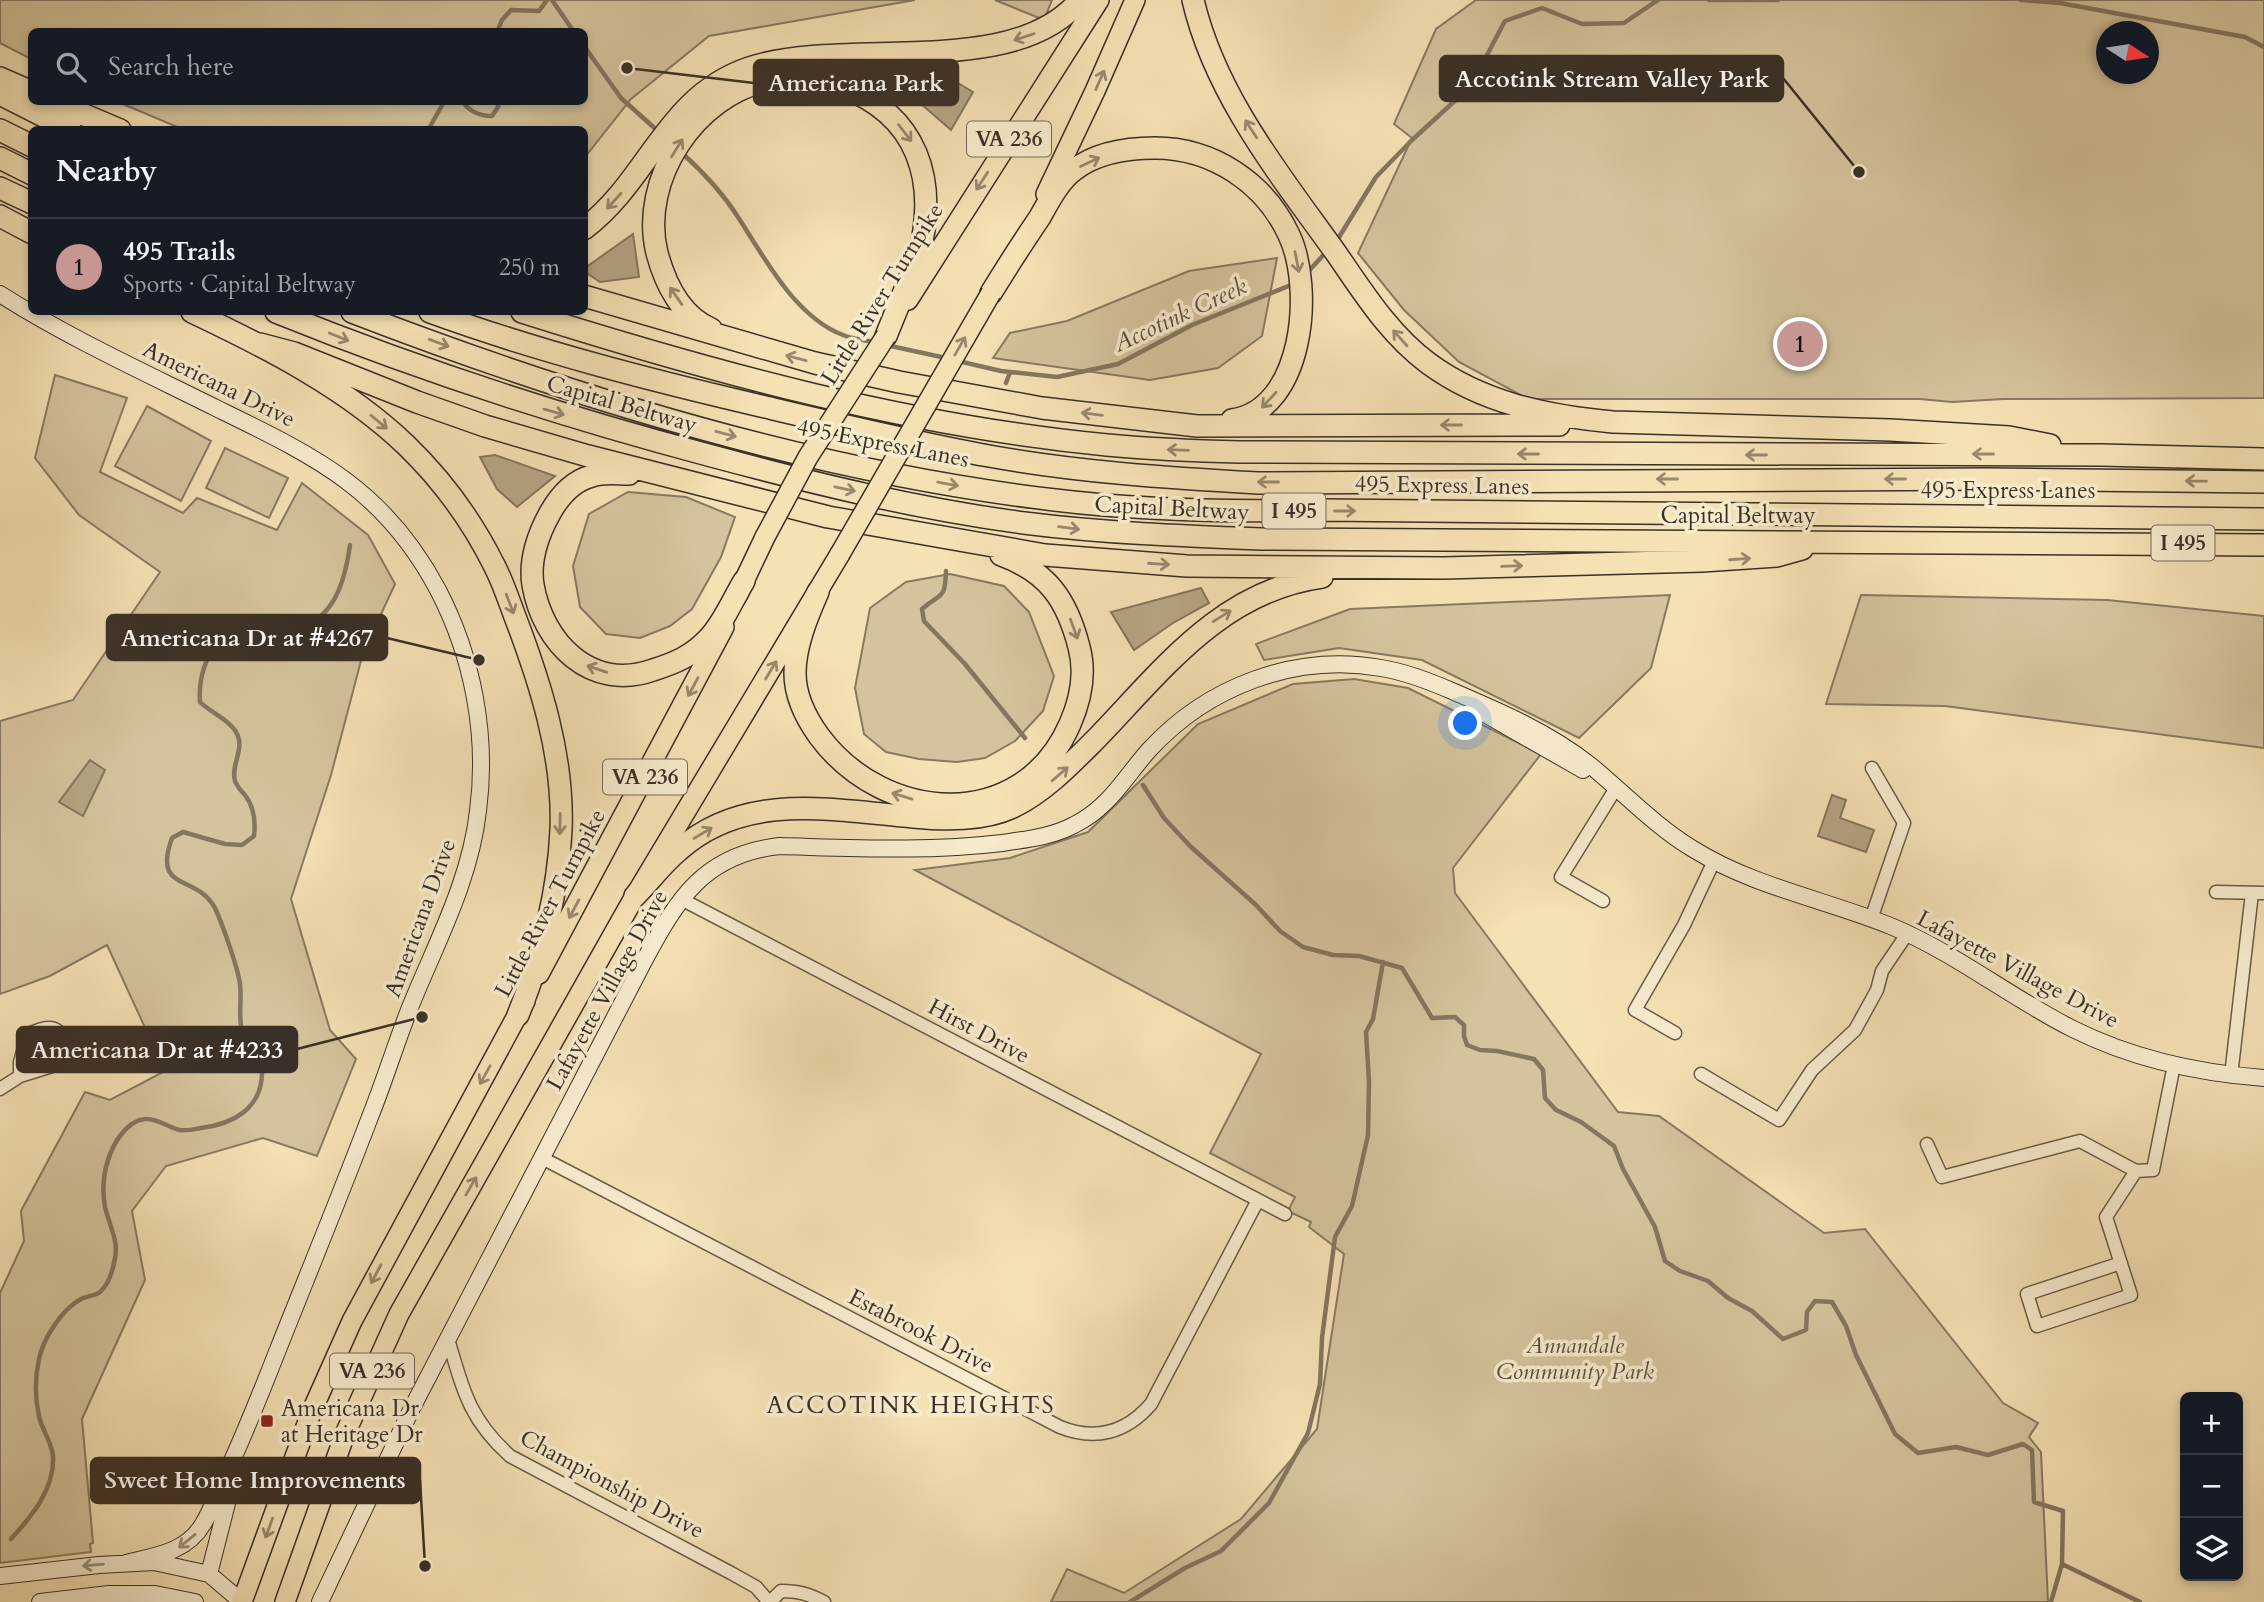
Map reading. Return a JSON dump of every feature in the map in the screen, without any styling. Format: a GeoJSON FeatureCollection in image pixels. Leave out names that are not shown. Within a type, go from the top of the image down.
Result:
{"type":"FeatureCollection","features":[{"type":"Feature","properties":{"kind":"highway"},"geometry":{"type":"LineString","coordinates":[[588,225],[613,202],[674,121],[709,99],[745,69],[779,60],[822,55],[949,50],[1006,42],[1029,36],[1058,22],[1080,0]]}},
{"type":"Feature","properties":{"kind":"highway"},"geometry":{"type":"LineString","coordinates":[[1193,0],[1199,28],[1228,95],[1288,186],[1382,319],[1409,349],[1473,390],[1522,408],[1569,418],[1667,424]]}},
{"type":"Feature","properties":{"kind":"highway"},"geometry":{"type":"LineString","coordinates":[[751,346],[706,327],[690,314],[669,287],[655,243],[655,200],[663,175],[680,142],[709,99],[768,80],[788,77],[830,82],[863,94],[895,119],[913,143],[923,173],[926,212],[922,242],[915,278],[886,336]]}},
{"type":"Feature","properties":{"kind":"highway"},"geometry":{"type":"LineString","coordinates":[[0,78],[28,90]]}},
{"type":"Feature","properties":{"kind":"highway"},"geometry":{"type":"LineString","coordinates":[[0,94],[63,126]]}},
{"type":"Feature","properties":{"kind":"highway"},"geometry":{"type":"LineString","coordinates":[[61,105],[111,126]]}},
{"type":"Feature","properties":{"kind":"highway"},"geometry":{"type":"LineString","coordinates":[[0,130],[28,144]]}},
{"type":"Feature","properties":{"kind":"highway"},"geometry":{"type":"LineString","coordinates":[[991,293],[1059,187],[1073,170],[1092,160],[1138,148],[1187,151],[1233,169],[1269,201],[1290,237],[1298,262],[1301,300],[1297,339],[1290,365],[1281,386],[1269,403],[1255,414],[1217,421],[1160,423]]}},
{"type":"Feature","properties":{"kind":"highway"},"geometry":{"type":"LineString","coordinates":[[0,158],[28,172]]}},
{"type":"Feature","properties":{"kind":"highway"},"geometry":{"type":"LineString","coordinates":[[0,188],[28,201]]}},
{"type":"Feature","properties":{"kind":"highway"},"geometry":{"type":"LineString","coordinates":[[0,216],[28,231]]}},
{"type":"Feature","properties":{"kind":"highway"},"geometry":{"type":"LineString","coordinates":[[588,297],[815,363],[950,392],[1042,408],[1160,423],[1245,427],[1667,424],[1821,428],[2008,437],[2101,455]]}},
{"type":"Feature","properties":{"kind":"highway"},"geometry":{"type":"LineString","coordinates":[[198,315],[260,344],[344,395],[406,445],[455,501],[495,566],[525,642],[543,699],[560,788],[561,828],[552,903],[531,981],[518,1015]]}},
{"type":"Feature","properties":{"kind":"highway","name":"Capital Beltway"},"geometry":{"type":"LineString","coordinates":[[284,315],[426,370],[598,425],[824,485],[1021,522],[1095,531],[1262,539],[2264,544]]}},
{"type":"Feature","properties":{"kind":"highway","name":"495 Express Lanes"},"geometry":{"type":"LineString","coordinates":[[360,315],[539,378],[782,450],[899,474],[1056,500],[1230,512],[1336,510],[2264,519]]}},
{"type":"Feature","properties":{"kind":"highway","name":"495 Express Lanes"},"geometry":{"type":"LineString","coordinates":[[440,315],[642,376],[876,433],[992,457],[1062,467],[1188,479],[1258,482],[1931,479],[2264,482]]}},
{"type":"Feature","properties":{"kind":"highway"},"geometry":{"type":"LineString","coordinates":[[532,315],[783,387],[974,427],[1107,445],[1252,452],[2101,455],[2264,459]]}},
{"type":"Feature","properties":{"kind":"highway"},"geometry":{"type":"LineString","coordinates":[[260,344],[294,353],[485,426],[680,480],[828,517],[1045,555],[1165,565],[1244,568],[1444,568],[1715,561],[1777,556],[1824,542]]}},
{"type":"Feature","properties":{"kind":"highway"},"geometry":{"type":"LineString","coordinates":[[680,480],[639,475],[592,475],[573,484],[557,500],[543,524],[534,552],[533,582],[540,610],[552,636],[568,654],[590,668],[611,673],[643,674],[682,660],[710,637],[744,581]]}},
{"type":"Feature","properties":{"kind":"highway"},"geometry":{"type":"LineString","coordinates":[[818,592],[806,619],[795,674],[800,702],[810,724],[848,770],[875,786],[905,797],[937,804],[973,804],[1003,794],[1027,780],[1050,757],[1066,733],[1077,708],[1083,678],[1082,655],[1074,628],[1061,600],[1048,582],[1034,570],[1016,561],[946,539]]}},
{"type":"Feature","properties":{"kind":"highway"},"geometry":{"type":"LineString","coordinates":[[635,896],[678,850],[720,823],[744,814],[796,808],[967,818],[1011,808],[1048,784],[1074,762],[1189,641],[1215,620],[1282,586],[1312,578],[1411,567]]}},
{"type":"Feature","properties":{"kind":"main road","name":"Little River Turnpike"},"geometry":{"type":"LineString","coordinates":[[915,278],[1099,0]]}},
{"type":"Feature","properties":{"kind":"main road","name":"VA 236"},"geometry":{"type":"LineString","coordinates":[[285,1602],[345,1434],[399,1314],[635,896],[818,592],[1044,199],[1135,0]]}},
{"type":"Feature","properties":{"kind":"main road","name":"Little River Turnpike"},"geometry":{"type":"LineString","coordinates":[[242,1602],[311,1413],[352,1321],[720,636],[765,537],[808,457],[886,336]]}},
{"type":"Feature","properties":{"kind":"street","name":"Americana Drive"},"geometry":{"type":"LineString","coordinates":[[0,295],[28,310]]}},
{"type":"Feature","properties":{"kind":"street","name":"Americana Drive"},"geometry":{"type":"LineString","coordinates":[[36,315],[96,348],[303,451],[349,482],[374,504],[398,529],[420,560],[452,621],[465,655],[480,736],[479,810],[465,875],[440,943],[410,1008],[372,1114],[243,1440],[204,1524],[191,1540],[174,1551],[126,1563]]}},
{"type":"Feature","properties":{"kind":"street","name":"Lafayette Village Drive"},"geometry":{"type":"LineString","coordinates":[[320,1602],[359,1516],[448,1339],[645,959],[668,916],[701,877],[718,864],[760,848],[955,849],[1039,838],[1056,833],[1101,808],[1118,791],[1145,754],[1190,712],[1240,684],[1275,672],[1322,665],[1371,667],[1411,675],[1513,716],[1567,748],[1671,835],[1714,861],[1762,882],[1907,934],[1970,966],[2071,1028],[2108,1045],[2174,1065],[2231,1076],[2264,1078]]}},
{"type":"Feature","properties":{"kind":"street"},"geometry":{"type":"LineString","coordinates":[[1871,919],[1904,823],[1872,768]]}},
{"type":"Feature","properties":{"kind":"street"},"geometry":{"type":"LineString","coordinates":[[1603,901],[1561,877],[1616,788]]}},
{"type":"Feature","properties":{"kind":"street"},"geometry":{"type":"LineString","coordinates":[[1675,1033],[1635,1010],[1684,925],[1714,861]]}},
{"type":"Feature","properties":{"kind":"street"},"geometry":{"type":"LineString","coordinates":[[2216,892],[2258,893],[2231,1076]]}},
{"type":"Feature","properties":{"kind":"street","name":"Hirst Drive"},"geometry":{"type":"LineString","coordinates":[[681,899],[1285,1214]]}},
{"type":"Feature","properties":{"kind":"street"},"geometry":{"type":"LineString","coordinates":[[1702,1074],[1779,1120],[1812,1070],[1855,1030],[1877,990],[1882,971],[1907,934]]}},
{"type":"Feature","properties":{"kind":"street"},"geometry":{"type":"LineString","coordinates":[[1927,1144],[1942,1177],[2080,1141],[2136,1171],[2152,1170],[2174,1065]]}},
{"type":"Feature","properties":{"kind":"street"},"geometry":{"type":"LineString","coordinates":[[0,1089],[20,1076]]}},
{"type":"Feature","properties":{"kind":"street","name":"Estabrook Drive"},"geometry":{"type":"LineString","coordinates":[[542,1158],[1060,1427],[1086,1434],[1116,1431],[1131,1424],[1151,1404],[1258,1200]]}},
{"type":"Feature","properties":{"kind":"street"},"geometry":{"type":"LineString","coordinates":[[2121,1263],[2027,1294],[2036,1326],[2131,1295],[2121,1263],[2106,1217],[2136,1171]]}},
{"type":"Feature","properties":{"kind":"street","name":"Championship Drive"},"geometry":{"type":"LineString","coordinates":[[448,1339],[471,1409],[486,1433],[510,1456],[756,1587],[769,1602]]}},
{"type":"Feature","properties":{"kind":"street","name":"Americana Drive"},"geometry":{"type":"LineString","coordinates":[[209,1574],[243,1440]]}},
{"type":"Feature","properties":{"kind":"street"},"geometry":{"type":"LineString","coordinates":[[0,1576],[154,1562],[209,1574],[242,1602]]}},
{"type":"Feature","properties":{"kind":"street"},"geometry":{"type":"LineString","coordinates":[[769,1602],[781,1591],[810,1594],[824,1602]]}},
{"type":"Feature","properties":{"kind":"street"},"geometry":{"type":"LineString","coordinates":[[40,1602],[109,1594],[155,1594],[195,1602]]}},
{"type":"Feature","properties":{"kind":"green space"},"geometry":{"type":"Polygon","coordinates":[[[0,0],[915,0],[709,36],[631,99],[588,153],[588,126],[175,126],[125,105],[588,105],[588,28],[28,28],[28,57],[0,43],[0,0]]]}},
{"type":"Feature","properties":{"kind":"green space"},"geometry":{"type":"Polygon","coordinates":[[[995,0],[1052,0],[1044,20],[995,0]]]}},
{"type":"Feature","properties":{"kind":"green space"},"geometry":{"type":"Polygon","coordinates":[[[1476,0],[2264,0],[2264,398],[2003,399],[1952,402],[1920,399],[1528,399],[1459,362],[1404,310],[1358,253],[1412,138],[1394,124],[1436,29],[1476,0]]]}},
{"type":"Feature","properties":{"kind":"green space"},"geometry":{"type":"Polygon","coordinates":[[[1277,258],[1262,336],[1218,368],[1150,380],[993,358],[1010,333],[1067,321],[1189,271],[1277,258]]]}},
{"type":"Feature","properties":{"kind":"green space"},"geometry":{"type":"Polygon","coordinates":[[[55,375],[127,398],[100,472],[183,513],[197,498],[277,530],[302,483],[368,535],[395,584],[363,653],[331,775],[291,899],[330,1030],[356,1059],[317,1156],[263,1138],[166,1166],[132,1211],[145,1280],[82,1419],[93,1543],[90,1544],[91,1552],[0,1563],[0,1293],[24,1241],[21,1211],[85,1092],[110,1100],[165,1071],[107,945],[50,976],[0,994],[0,721],[73,700],[160,572],[79,515],[35,458],[55,375]]]}},
{"type":"Feature","properties":{"kind":"green space"},"geometry":{"type":"Polygon","coordinates":[[[147,406],[211,441],[181,501],[115,466],[147,406]]]}},
{"type":"Feature","properties":{"kind":"green space"},"geometry":{"type":"Polygon","coordinates":[[[225,448],[288,478],[269,518],[206,488],[225,448]]]}},
{"type":"Feature","properties":{"kind":"green space"},"geometry":{"type":"Polygon","coordinates":[[[628,492],[686,497],[735,517],[721,557],[692,609],[670,626],[640,638],[606,634],[580,607],[573,566],[589,514],[628,492]]]}},
{"type":"Feature","properties":{"kind":"green space"},"geometry":{"type":"Polygon","coordinates":[[[950,574],[1004,586],[1029,612],[1054,676],[1043,711],[1015,741],[985,758],[957,762],[919,759],[886,752],[864,734],[855,688],[870,608],[906,582],[950,574]]]}},
{"type":"Feature","properties":{"kind":"green space"},"geometry":{"type":"Polygon","coordinates":[[[1670,595],[1651,668],[1579,738],[1422,660],[1339,648],[1264,660],[1256,644],[1350,609],[1670,595]]]}},
{"type":"Feature","properties":{"kind":"green space"},"geometry":{"type":"Polygon","coordinates":[[[1861,595],[2107,600],[2264,616],[2264,748],[1945,706],[1826,704],[1861,595]]]}},
{"type":"Feature","properties":{"kind":"green space","name":"Annandale Community Park"},"geometry":{"type":"Polygon","coordinates":[[[1354,679],[1408,688],[1541,754],[1453,868],[1455,893],[1618,1112],[1659,1116],[1824,1233],[1865,1229],[2003,1403],[2038,1423],[2029,1437],[2041,1452],[2048,1602],[1051,1602],[1067,1569],[1124,1593],[1241,1519],[1317,1429],[1344,1254],[1309,1227],[1311,1222],[1288,1211],[1295,1197],[1210,1153],[1261,1054],[915,870],[1010,858],[1088,832],[1198,724],[1293,684],[1354,679]]]}},
{"type":"Feature","properties":{"kind":"shaded area"},"geometry":{"type":"Polygon","coordinates":[[[943,74],[973,92],[951,130],[905,90],[943,74]]]}},
{"type":"Feature","properties":{"kind":"shaded area"},"geometry":{"type":"Polygon","coordinates":[[[633,234],[639,277],[600,282],[588,274],[588,266],[633,234]]]}},
{"type":"Feature","properties":{"kind":"shaded area"},"geometry":{"type":"Polygon","coordinates":[[[495,455],[555,476],[517,507],[497,489],[480,457],[495,455]]]}},
{"type":"Feature","properties":{"kind":"shaded area"},"geometry":{"type":"Polygon","coordinates":[[[1201,588],[1209,603],[1173,623],[1134,650],[1111,612],[1201,588]]]}},
{"type":"Feature","properties":{"kind":"shaded area"},"geometry":{"type":"Polygon","coordinates":[[[90,760],[105,770],[83,816],[59,802],[90,760]]]}},
{"type":"Feature","properties":{"kind":"shaded area"},"geometry":{"type":"Polygon","coordinates":[[[1832,795],[1846,800],[1840,818],[1874,830],[1866,852],[1818,836],[1832,795]]]}},
{"type":"Feature","properties":{"kind":"waterway"},"geometry":{"type":"LineString","coordinates":[[499,28],[511,10],[539,11],[547,0]]}},
{"type":"Feature","properties":{"kind":"waterway","name":"Accotink Creek"},"geometry":{"type":"LineString","coordinates":[[552,0],[571,28]]}},
{"type":"Feature","properties":{"kind":"waterway","name":"Accotink Creek"},"geometry":{"type":"LineString","coordinates":[[1336,242],[1376,177],[1470,87],[1505,21],[1542,8],[1582,24],[1624,23],[1658,0]]}},
{"type":"Feature","properties":{"kind":"waterway","name":"Accotink Creek"},"geometry":{"type":"LineString","coordinates":[[1709,0],[1778,0]]}},
{"type":"Feature","properties":{"kind":"waterway","name":"Accotink Creek"},"geometry":{"type":"LineString","coordinates":[[2021,0],[2060,3],[2245,37],[2264,47]]}},
{"type":"Feature","properties":{"kind":"waterway","name":"Accotink Creek"},"geometry":{"type":"LineString","coordinates":[[588,52],[621,98],[660,133]]}},
{"type":"Feature","properties":{"kind":"waterway"},"geometry":{"type":"LineString","coordinates":[[430,126],[442,105]]}},
{"type":"Feature","properties":{"kind":"waterway"},"geometry":{"type":"LineString","coordinates":[[466,105],[475,113],[492,116],[498,105]]}},
{"type":"Feature","properties":{"kind":"waterway","name":"Accotink Creek"},"geometry":{"type":"LineString","coordinates":[[682,153],[725,199],[782,284],[810,315],[843,335],[874,342]]}},
{"type":"Feature","properties":{"kind":"waterway","name":"Accotink Creek"},"geometry":{"type":"LineString","coordinates":[[1307,273],[1327,251]]}},
{"type":"Feature","properties":{"kind":"waterway","name":"Accotink Creek"},"geometry":{"type":"LineString","coordinates":[[958,361],[1001,371],[1057,377],[1118,364],[1192,325],[1296,283]]}},
{"type":"Feature","properties":{"kind":"waterway","name":"Accotink Creek"},"geometry":{"type":"LineString","coordinates":[[886,345],[946,358]]}},
{"type":"Feature","properties":{"kind":"waterway"},"geometry":{"type":"LineString","coordinates":[[1006,383],[1010,372]]}},
{"type":"Feature","properties":{"kind":"waterway"},"geometry":{"type":"LineString","coordinates":[[11,1539],[40,1502],[53,1468],[52,1451],[40,1421],[37,1402],[37,1373],[41,1351],[60,1317],[81,1299],[100,1292],[113,1267],[115,1242],[103,1189],[106,1166],[113,1147],[126,1129],[145,1119],[183,1130],[224,1123],[243,1113],[251,1105],[260,1086],[261,1068],[242,1031],[239,977],[218,915],[207,897],[172,875],[168,867],[167,855],[172,838],[183,832],[225,844],[242,845],[254,836],[252,809],[235,781],[238,736],[227,722],[200,702],[200,683],[205,666],[222,633],[249,628],[293,629],[318,618],[328,609],[341,586],[350,545]]}},
{"type":"Feature","properties":{"kind":"waterway"},"geometry":{"type":"LineString","coordinates":[[946,571],[943,591],[922,609],[924,621],[965,664],[1025,738]]}},
{"type":"Feature","properties":{"kind":"waterway"},"geometry":{"type":"LineString","coordinates":[[1143,785],[1164,818],[1190,846],[1256,905],[1280,931],[1303,947],[1333,955],[1359,956],[1402,968],[1432,1018],[1455,1017],[1464,1025],[1467,1045],[1480,1050],[1534,1059],[1543,1070],[1545,1098],[1556,1110],[1581,1122],[1614,1146],[1623,1169],[1655,1227],[1665,1261],[1680,1271],[1708,1281],[1728,1298],[1752,1311],[1783,1339],[1806,1330],[1807,1312],[1815,1301],[1832,1302],[1846,1326],[1856,1355],[1895,1434],[1918,1453],[1956,1447],[1988,1455],[2023,1444],[2032,1450],[2034,1502],[2063,1511],[2062,1564],[2140,1602]]}},
{"type":"Feature","properties":{"kind":"waterway"},"geometry":{"type":"LineString","coordinates":[[1130,1602],[1185,1568],[1221,1551],[1269,1503],[1308,1433],[1320,1384],[1322,1338],[1335,1237],[1352,1206],[1368,1135],[1366,1032],[1373,1019],[1383,962]]}},
{"type":"Feature","properties":{"kind":"waterway"},"geometry":{"type":"LineString","coordinates":[[2051,1602],[2062,1564]]}},
{"type":"Feature","properties":{"kind":"place","name":"Americana Park"},"geometry":{"type":"Point","coordinates":[627,68]}},
{"type":"Feature","properties":{"kind":"place","name":"Accotink Stream Valley Park"},"geometry":{"type":"Point","coordinates":[1859,172]}},
{"type":"Feature","properties":{"kind":"place","name":"495 Trails"},"geometry":{"type":"Point","coordinates":[1800,344]}},
{"type":"Feature","properties":{"kind":"place","name":"Americana Dr at #4267"},"geometry":{"type":"Point","coordinates":[479,660]}},
{"type":"Feature","properties":{"kind":"place","name":"Americana Dr at #4233"},"geometry":{"type":"Point","coordinates":[422,1017]}},
{"type":"Feature","properties":{"kind":"place","name":"Americana Dr at Heritage Dr"},"geometry":{"type":"Point","coordinates":[267,1421]}},
{"type":"Feature","properties":{"kind":"place","name":"Sweet Home Improvements"},"geometry":{"type":"Point","coordinates":[425,1566]}},
{"type":"Feature","properties":{"kind":"district","name":"ACCOTINK HEIGHTS"},"geometry":{"type":"Point","coordinates":[911,1405]}}]}
